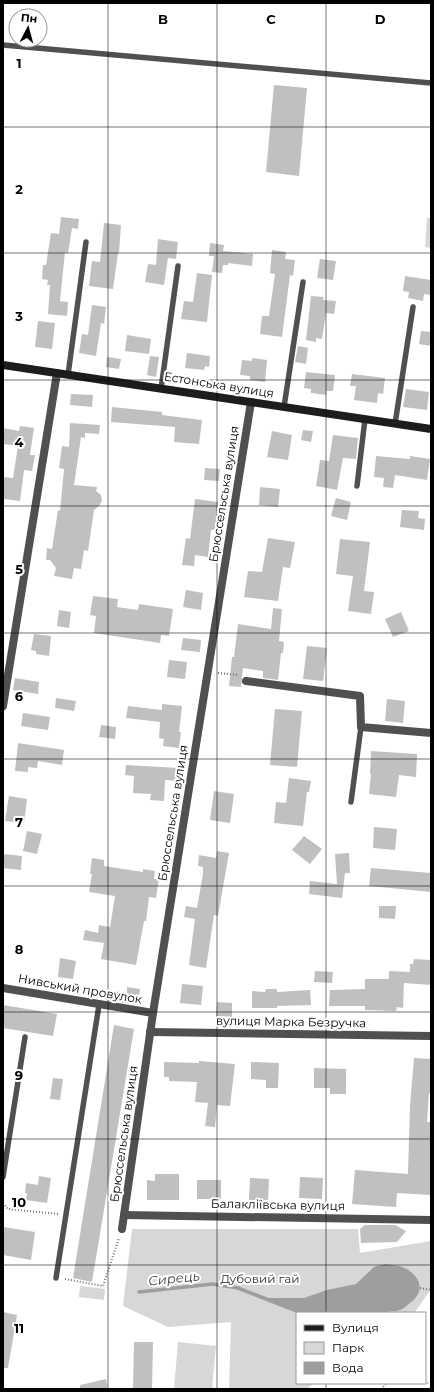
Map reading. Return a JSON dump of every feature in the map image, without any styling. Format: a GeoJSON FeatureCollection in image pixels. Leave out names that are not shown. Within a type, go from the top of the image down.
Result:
{"type":"FeatureCollection","features":[{"type":"Feature","properties":{"kind":"street","name":"Естонська вулиця"},"geometry":{"type":"LineString","coordinates":[[3,365],[431,429]]}},
{"type":"Feature","properties":{"kind":"street"},"geometry":{"type":"LineString","coordinates":[[3,706],[57,373]]}},
{"type":"Feature","properties":{"kind":"street","name":"Брюссельська вулиця"},"geometry":{"type":"LineString","coordinates":[[122,1229],[150,1032],[251,402]]}},
{"type":"Feature","properties":{"kind":"street"},"geometry":{"type":"LineString","coordinates":[[246,681],[360,696],[361,727],[431,733]]}},
{"type":"Feature","properties":{"kind":"street","name":"Нивський провулок"},"geometry":{"type":"LineString","coordinates":[[3,988],[153,1014]]}},
{"type":"Feature","properties":{"kind":"street","name":"вулиця Марка Безручка"},"geometry":{"type":"LineString","coordinates":[[150,1032],[431,1036]]}},
{"type":"Feature","properties":{"kind":"street","name":"Балакліївська вулиця"},"geometry":{"type":"LineString","coordinates":[[124,1215],[431,1220]]}},
{"type":"Feature","properties":{"kind":"lane"},"geometry":{"type":"LineString","coordinates":[[3,44],[431,83]]}},
{"type":"Feature","properties":{"kind":"lane"},"geometry":{"type":"LineString","coordinates":[[68,375],[86,242]]}},
{"type":"Feature","properties":{"kind":"lane"},"geometry":{"type":"LineString","coordinates":[[161,389],[178,266]]}},
{"type":"Feature","properties":{"kind":"lane"},"geometry":{"type":"LineString","coordinates":[[284,407],[303,282]]}},
{"type":"Feature","properties":{"kind":"lane"},"geometry":{"type":"LineString","coordinates":[[395,424],[413,306]]}},
{"type":"Feature","properties":{"kind":"lane"},"geometry":{"type":"LineString","coordinates":[[357,486],[365,419]]}},
{"type":"Feature","properties":{"kind":"lane"},"geometry":{"type":"LineString","coordinates":[[351,802],[361,727]]}},
{"type":"Feature","properties":{"kind":"lane"},"geometry":{"type":"LineString","coordinates":[[56,1278],[99,1005]]}},
{"type":"Feature","properties":{"kind":"lane"},"geometry":{"type":"LineString","coordinates":[[3,1177],[25,1037]]}},
{"type":"Feature","properties":{"kind":"path"},"geometry":{"type":"LineString","coordinates":[[208,672],[247,676],[246,681]]}},
{"type":"Feature","properties":{"kind":"path"},"geometry":{"type":"LineString","coordinates":[[3,1203],[8,1209],[66,1215]]}},
{"type":"Feature","properties":{"kind":"path"},"geometry":{"type":"LineString","coordinates":[[56,1278],[103,1286],[122,1229]]}},
{"type":"Feature","properties":{"kind":"path"},"geometry":{"type":"LineString","coordinates":[[420,1288],[431,1290]]}},
{"type":"Feature","properties":{"kind":"green space"},"geometry":{"type":"Polygon","coordinates":[[[427,218],[431,218],[431,248],[425,247],[427,218]]]}},
{"type":"Feature","properties":{"kind":"green space","name":"Дубовий гай"},"geometry":{"type":"Polygon","coordinates":[[[132,1229],[358,1229],[360,1253],[431,1241],[431,1279],[429,1292],[415,1312],[296,1312],[296,1384],[313,1384],[307,1389],[229,1389],[231,1322],[168,1327],[123,1306],[132,1229]]]}},
{"type":"Feature","properties":{"kind":"green space"},"geometry":{"type":"Polygon","coordinates":[[[80,1286],[105,1289],[104,1300],[79,1297],[80,1286]]]}},
{"type":"Feature","properties":{"kind":"green space"},"geometry":{"type":"Polygon","coordinates":[[[178,1342],[216,1346],[212,1389],[174,1389],[178,1342]]]}},
{"type":"Feature","properties":{"kind":"water"},"geometry":{"type":"Polygon","coordinates":[[[386,1264],[399,1266],[411,1272],[415,1276],[420,1286],[416,1298],[398,1311],[304,1312],[266,1298],[304,1298],[327,1290],[356,1284],[374,1267],[386,1264]]]}},
{"type":"Feature","properties":{"kind":"building"},"geometry":{"type":"Polygon","coordinates":[[[274,85],[307,88],[299,176],[266,172],[274,85]]]}},
{"type":"Feature","properties":{"kind":"building"},"geometry":{"type":"Polygon","coordinates":[[[61,217],[79,219],[78,229],[72,228],[68,253],[65,252],[60,301],[68,302],[67,316],[48,314],[50,285],[47,285],[48,280],[42,279],[43,265],[46,265],[51,233],[59,234],[61,217]]]}},
{"type":"Feature","properties":{"kind":"building"},"geometry":{"type":"Polygon","coordinates":[[[104,223],[121,225],[119,253],[113,289],[89,286],[92,261],[100,262],[104,223]]]}},
{"type":"Feature","properties":{"kind":"building"},"geometry":{"type":"Polygon","coordinates":[[[158,239],[178,242],[176,259],[168,258],[164,285],[145,282],[148,264],[156,265],[158,239]]]}},
{"type":"Feature","properties":{"kind":"building"},"geometry":{"type":"Polygon","coordinates":[[[210,243],[224,245],[223,251],[253,254],[252,266],[228,263],[228,265],[223,265],[222,273],[212,272],[214,256],[209,256],[210,243]]]}},
{"type":"Feature","properties":{"kind":"building"},"geometry":{"type":"Polygon","coordinates":[[[272,250],[286,252],[285,259],[295,260],[293,276],[290,275],[282,337],[260,334],[262,316],[269,316],[275,274],[270,273],[272,250]]]}},
{"type":"Feature","properties":{"kind":"building"},"geometry":{"type":"Polygon","coordinates":[[[320,259],[336,261],[333,280],[317,278],[320,259]]]}},
{"type":"Feature","properties":{"kind":"building"},"geometry":{"type":"Polygon","coordinates":[[[197,273],[212,275],[207,322],[181,319],[184,301],[193,302],[197,273]]]}},
{"type":"Feature","properties":{"kind":"building"},"geometry":{"type":"Polygon","coordinates":[[[405,276],[431,280],[431,295],[424,294],[423,301],[408,298],[409,292],[403,291],[405,276]]]}},
{"type":"Feature","properties":{"kind":"building"},"geometry":{"type":"Polygon","coordinates":[[[311,296],[324,297],[323,300],[336,301],[334,314],[326,313],[322,339],[316,338],[316,342],[306,340],[311,296]]]}},
{"type":"Feature","properties":{"kind":"building"},"geometry":{"type":"Polygon","coordinates":[[[92,305],[106,307],[104,324],[101,323],[96,356],[79,353],[82,334],[88,335],[92,305]]]}},
{"type":"Feature","properties":{"kind":"building"},"geometry":{"type":"Polygon","coordinates":[[[38,321],[55,323],[52,349],[35,347],[38,321]]]}},
{"type":"Feature","properties":{"kind":"building"},"geometry":{"type":"Polygon","coordinates":[[[421,331],[431,332],[431,346],[419,344],[421,331]]]}},
{"type":"Feature","properties":{"kind":"building"},"geometry":{"type":"Polygon","coordinates":[[[127,335],[151,339],[149,354],[125,351],[127,335]]]}},
{"type":"Feature","properties":{"kind":"building"},"geometry":{"type":"Polygon","coordinates":[[[298,346],[308,348],[306,364],[295,362],[298,346]]]}},
{"type":"Feature","properties":{"kind":"building"},"geometry":{"type":"Polygon","coordinates":[[[187,353],[210,356],[209,367],[205,366],[204,370],[185,368],[187,353]]]}},
{"type":"Feature","properties":{"kind":"building"},"geometry":{"type":"Polygon","coordinates":[[[150,356],[159,357],[156,377],[147,375],[150,356]]]}},
{"type":"Feature","properties":{"kind":"building"},"geometry":{"type":"Polygon","coordinates":[[[107,357],[121,359],[119,369],[106,367],[107,357]]]}},
{"type":"Feature","properties":{"kind":"building"},"geometry":{"type":"Polygon","coordinates":[[[252,358],[267,360],[265,382],[250,380],[250,376],[240,375],[242,360],[252,361],[252,358]]]}},
{"type":"Feature","properties":{"kind":"building"},"geometry":{"type":"Polygon","coordinates":[[[306,372],[335,375],[333,391],[326,391],[326,395],[311,393],[311,389],[304,388],[306,372]]]}},
{"type":"Feature","properties":{"kind":"building"},"geometry":{"type":"Polygon","coordinates":[[[352,374],[385,378],[383,394],[378,393],[377,403],[354,400],[356,386],[350,386],[352,374]]]}},
{"type":"Feature","properties":{"kind":"building"},"geometry":{"type":"Polygon","coordinates":[[[406,389],[429,392],[427,410],[403,407],[406,389]]]}},
{"type":"Feature","properties":{"kind":"building"},"geometry":{"type":"Polygon","coordinates":[[[71,394],[93,395],[92,407],[70,405],[71,394]]]}},
{"type":"Feature","properties":{"kind":"building"},"geometry":{"type":"Polygon","coordinates":[[[112,407],[162,412],[162,415],[202,420],[199,444],[174,442],[175,427],[111,422],[112,407]]]}},
{"type":"Feature","properties":{"kind":"building"},"geometry":{"type":"Polygon","coordinates":[[[70,423],[100,425],[99,434],[85,433],[85,438],[81,437],[74,485],[97,487],[96,491],[101,495],[102,501],[94,510],[88,551],[84,550],[81,569],[74,568],[72,579],[54,576],[56,568],[50,560],[46,560],[47,548],[52,549],[58,510],[60,511],[64,469],[59,468],[62,446],[69,447],[70,423]]]}},
{"type":"Feature","properties":{"kind":"building"},"geometry":{"type":"Polygon","coordinates":[[[20,426],[34,428],[30,455],[35,455],[32,471],[24,470],[20,501],[3,499],[3,477],[13,478],[18,446],[3,444],[3,428],[19,431],[20,426]]]}},
{"type":"Feature","properties":{"kind":"building"},"geometry":{"type":"Polygon","coordinates":[[[303,430],[313,431],[311,442],[301,440],[303,430]]]}},
{"type":"Feature","properties":{"kind":"building"},"geometry":{"type":"Polygon","coordinates":[[[272,431],[292,435],[288,460],[267,457],[272,431]]]}},
{"type":"Feature","properties":{"kind":"building"},"geometry":{"type":"Polygon","coordinates":[[[333,435],[358,438],[356,459],[343,458],[337,490],[316,486],[320,460],[329,461],[333,435]]]}},
{"type":"Feature","properties":{"kind":"building"},"geometry":{"type":"Polygon","coordinates":[[[376,456],[410,459],[410,456],[430,459],[427,480],[395,475],[393,488],[383,487],[384,478],[374,477],[376,456]]]}},
{"type":"Feature","properties":{"kind":"building"},"geometry":{"type":"Polygon","coordinates":[[[205,468],[220,469],[219,481],[204,480],[205,468]]]}},
{"type":"Feature","properties":{"kind":"building"},"geometry":{"type":"Polygon","coordinates":[[[260,487],[280,489],[278,507],[259,505],[260,487]]]}},
{"type":"Feature","properties":{"kind":"building"},"geometry":{"type":"Polygon","coordinates":[[[336,498],[351,502],[347,520],[331,516],[336,498]]]}},
{"type":"Feature","properties":{"kind":"building"},"geometry":{"type":"Polygon","coordinates":[[[195,499],[218,502],[215,530],[211,530],[208,557],[195,555],[194,566],[182,565],[186,538],[190,539],[195,499]]]}},
{"type":"Feature","properties":{"kind":"building"},"geometry":{"type":"Polygon","coordinates":[[[402,510],[419,511],[418,518],[425,519],[424,530],[400,527],[402,510]]]}},
{"type":"Feature","properties":{"kind":"building"},"geometry":{"type":"Polygon","coordinates":[[[268,538],[295,542],[290,568],[283,567],[278,601],[244,597],[248,571],[262,572],[268,538]]]}},
{"type":"Feature","properties":{"kind":"building"},"geometry":{"type":"Polygon","coordinates":[[[340,539],[370,542],[364,591],[374,592],[371,614],[348,611],[353,576],[336,574],[340,539]]]}},
{"type":"Feature","properties":{"kind":"building"},"geometry":{"type":"Polygon","coordinates":[[[186,590],[203,593],[201,610],[183,607],[186,590]]]}},
{"type":"Feature","properties":{"kind":"building"},"geometry":{"type":"Polygon","coordinates":[[[93,596],[118,599],[117,607],[138,610],[139,604],[173,609],[169,636],[161,635],[160,643],[94,633],[96,616],[90,615],[93,596]]]}},
{"type":"Feature","properties":{"kind":"building"},"geometry":{"type":"Polygon","coordinates":[[[273,608],[282,609],[279,641],[284,642],[283,653],[281,653],[278,680],[263,678],[263,671],[243,668],[241,687],[229,686],[238,624],[271,629],[273,608]]]}},
{"type":"Feature","properties":{"kind":"building"},"geometry":{"type":"Polygon","coordinates":[[[59,610],[71,612],[69,628],[57,626],[59,610]]]}},
{"type":"Feature","properties":{"kind":"building"},"geometry":{"type":"Polygon","coordinates":[[[401,612],[409,631],[393,637],[385,619],[401,612]]]}},
{"type":"Feature","properties":{"kind":"building"},"geometry":{"type":"Polygon","coordinates":[[[34,634],[51,636],[49,656],[36,654],[36,651],[31,650],[34,634]]]}},
{"type":"Feature","properties":{"kind":"building"},"geometry":{"type":"Polygon","coordinates":[[[183,638],[201,640],[200,652],[181,650],[183,638]]]}},
{"type":"Feature","properties":{"kind":"building"},"geometry":{"type":"Polygon","coordinates":[[[307,646],[327,648],[323,681],[303,679],[307,646]]]}},
{"type":"Feature","properties":{"kind":"building"},"geometry":{"type":"Polygon","coordinates":[[[169,660],[187,662],[185,679],[167,677],[169,660]]]}},
{"type":"Feature","properties":{"kind":"building"},"geometry":{"type":"Polygon","coordinates":[[[15,678],[39,682],[38,694],[13,690],[15,678]]]}},
{"type":"Feature","properties":{"kind":"building"},"geometry":{"type":"Polygon","coordinates":[[[56,698],[76,701],[74,711],[55,708],[56,698]]]}},
{"type":"Feature","properties":{"kind":"building"},"geometry":{"type":"Polygon","coordinates":[[[387,699],[405,701],[403,723],[385,721],[387,699]]]}},
{"type":"Feature","properties":{"kind":"building"},"geometry":{"type":"Polygon","coordinates":[[[162,704],[182,706],[179,748],[163,746],[164,739],[159,738],[160,722],[126,718],[128,706],[162,710],[162,704]]]}},
{"type":"Feature","properties":{"kind":"building"},"geometry":{"type":"Polygon","coordinates":[[[275,709],[302,711],[297,767],[270,765],[275,709]]]}},
{"type":"Feature","properties":{"kind":"building"},"geometry":{"type":"Polygon","coordinates":[[[23,713],[50,717],[48,730],[21,726],[23,713]]]}},
{"type":"Feature","properties":{"kind":"building"},"geometry":{"type":"Polygon","coordinates":[[[101,725],[116,727],[115,739],[99,737],[101,725]]]}},
{"type":"Feature","properties":{"kind":"building"},"geometry":{"type":"Polygon","coordinates":[[[18,743],[64,750],[62,765],[38,761],[37,768],[28,767],[28,772],[15,771],[18,743]]]}},
{"type":"Feature","properties":{"kind":"building"},"geometry":{"type":"Polygon","coordinates":[[[371,751],[417,754],[416,777],[399,775],[396,797],[369,794],[371,751]]]}},
{"type":"Feature","properties":{"kind":"building"},"geometry":{"type":"Polygon","coordinates":[[[126,765],[178,768],[177,781],[165,780],[164,801],[150,800],[151,794],[133,793],[134,776],[125,775],[126,765]]]}},
{"type":"Feature","properties":{"kind":"building"},"geometry":{"type":"Polygon","coordinates":[[[289,778],[311,781],[309,792],[307,792],[303,826],[274,823],[276,802],[286,803],[289,778]]]}},
{"type":"Feature","properties":{"kind":"building"},"geometry":{"type":"Polygon","coordinates":[[[214,791],[234,794],[230,823],[210,820],[214,791]]]}},
{"type":"Feature","properties":{"kind":"building"},"geometry":{"type":"Polygon","coordinates":[[[9,796],[27,799],[24,823],[5,821],[9,796]]]}},
{"type":"Feature","properties":{"kind":"building"},"geometry":{"type":"Polygon","coordinates":[[[374,827],[397,829],[395,850],[373,848],[374,827]]]}},
{"type":"Feature","properties":{"kind":"building"},"geometry":{"type":"Polygon","coordinates":[[[27,831],[42,834],[37,854],[23,851],[27,831]]]}},
{"type":"Feature","properties":{"kind":"building"},"geometry":{"type":"Polygon","coordinates":[[[304,836],[322,849],[310,864],[292,850],[304,836]]]}},
{"type":"Feature","properties":{"kind":"building"},"geometry":{"type":"Polygon","coordinates":[[[217,851],[229,853],[218,916],[214,915],[206,968],[189,965],[195,919],[184,917],[186,906],[197,908],[203,874],[203,867],[198,866],[199,855],[216,858],[217,851]]]}},
{"type":"Feature","properties":{"kind":"building"},"geometry":{"type":"Polygon","coordinates":[[[349,853],[350,873],[345,873],[342,898],[309,894],[310,881],[337,884],[335,854],[349,853]]]}},
{"type":"Feature","properties":{"kind":"building"},"geometry":{"type":"Polygon","coordinates":[[[3,854],[22,856],[21,870],[3,868],[3,854]]]}},
{"type":"Feature","properties":{"kind":"building"},"geometry":{"type":"Polygon","coordinates":[[[92,858],[104,860],[104,866],[143,872],[143,869],[155,871],[154,879],[159,879],[156,898],[149,897],[146,921],[144,921],[136,965],[101,959],[104,943],[83,940],[85,930],[98,933],[99,925],[110,927],[115,896],[89,892],[92,874],[90,874],[92,858]]]}},
{"type":"Feature","properties":{"kind":"building"},"geometry":{"type":"Polygon","coordinates":[[[371,868],[431,873],[431,892],[369,886],[371,868]]]}},
{"type":"Feature","properties":{"kind":"building"},"geometry":{"type":"Polygon","coordinates":[[[379,906],[396,906],[395,919],[379,918],[379,906]]]}},
{"type":"Feature","properties":{"kind":"building"},"geometry":{"type":"Polygon","coordinates":[[[60,958],[76,961],[73,979],[58,977],[60,958]]]}},
{"type":"Feature","properties":{"kind":"building"},"geometry":{"type":"Polygon","coordinates":[[[414,959],[431,960],[431,985],[404,983],[403,1008],[397,1007],[396,1011],[365,1010],[365,1006],[329,1006],[330,990],[365,989],[365,979],[389,979],[389,971],[410,972],[410,964],[413,964],[414,959]]]}},
{"type":"Feature","properties":{"kind":"building"},"geometry":{"type":"Polygon","coordinates":[[[315,971],[333,972],[332,983],[314,982],[315,971]]]}},
{"type":"Feature","properties":{"kind":"building"},"geometry":{"type":"Polygon","coordinates":[[[182,984],[203,986],[201,1005],[180,1003],[182,984]]]}},
{"type":"Feature","properties":{"kind":"building"},"geometry":{"type":"Polygon","coordinates":[[[127,987],[140,989],[138,1005],[105,1000],[107,990],[127,993],[127,987]]]}},
{"type":"Feature","properties":{"kind":"building"},"geometry":{"type":"Polygon","coordinates":[[[266,989],[277,989],[277,992],[310,990],[311,1005],[277,1006],[277,1008],[252,1008],[252,991],[265,992],[266,989]]]}},
{"type":"Feature","properties":{"kind":"building"},"geometry":{"type":"Polygon","coordinates":[[[217,1002],[232,1003],[232,1017],[216,1016],[217,1002]]]}},
{"type":"Feature","properties":{"kind":"building"},"geometry":{"type":"Polygon","coordinates":[[[3,1005],[57,1014],[53,1036],[3,1028],[3,1005]]]}},
{"type":"Feature","properties":{"kind":"building"},"geometry":{"type":"Polygon","coordinates":[[[114,1025],[134,1029],[92,1282],[73,1278],[114,1025]]]}},
{"type":"Feature","properties":{"kind":"building"},"geometry":{"type":"Polygon","coordinates":[[[414,1058],[431,1059],[431,1093],[429,1093],[427,1122],[431,1122],[431,1195],[397,1193],[396,1207],[352,1204],[355,1170],[408,1174],[410,1105],[414,1058]]]}},
{"type":"Feature","properties":{"kind":"building"},"geometry":{"type":"Polygon","coordinates":[[[199,1061],[235,1064],[230,1106],[217,1105],[215,1127],[205,1126],[208,1103],[195,1102],[197,1082],[169,1081],[169,1077],[164,1077],[164,1062],[199,1063],[199,1061]]]}},
{"type":"Feature","properties":{"kind":"building"},"geometry":{"type":"Polygon","coordinates":[[[251,1062],[279,1063],[278,1088],[266,1088],[266,1080],[251,1079],[251,1062]]]}},
{"type":"Feature","properties":{"kind":"building"},"geometry":{"type":"Polygon","coordinates":[[[314,1068],[346,1069],[346,1094],[330,1094],[330,1088],[314,1088],[314,1068]]]}},
{"type":"Feature","properties":{"kind":"building"},"geometry":{"type":"Polygon","coordinates":[[[53,1078],[63,1079],[60,1100],[50,1099],[53,1078]]]}},
{"type":"Feature","properties":{"kind":"building"},"geometry":{"type":"Polygon","coordinates":[[[155,1174],[179,1174],[179,1200],[147,1200],[147,1180],[155,1181],[155,1174]]]}},
{"type":"Feature","properties":{"kind":"building"},"geometry":{"type":"Polygon","coordinates":[[[39,1176],[51,1178],[47,1203],[26,1200],[26,1183],[38,1185],[39,1176]]]}},
{"type":"Feature","properties":{"kind":"building"},"geometry":{"type":"Polygon","coordinates":[[[300,1177],[323,1178],[322,1199],[299,1198],[300,1177]]]}},
{"type":"Feature","properties":{"kind":"building"},"geometry":{"type":"Polygon","coordinates":[[[250,1178],[269,1179],[268,1200],[249,1200],[250,1178]]]}},
{"type":"Feature","properties":{"kind":"building"},"geometry":{"type":"Polygon","coordinates":[[[197,1180],[221,1180],[221,1199],[197,1199],[197,1180]]]}},
{"type":"Feature","properties":{"kind":"building"},"geometry":{"type":"Polygon","coordinates":[[[365,1225],[395,1225],[406,1231],[397,1242],[361,1243],[360,1229],[365,1225]]]}},
{"type":"Feature","properties":{"kind":"building"},"geometry":{"type":"Polygon","coordinates":[[[3,1227],[35,1232],[31,1260],[3,1255],[3,1227]]]}},
{"type":"Feature","properties":{"kind":"building"},"geometry":{"type":"Polygon","coordinates":[[[3,1312],[17,1315],[8,1368],[3,1368],[3,1312]]]}},
{"type":"Feature","properties":{"kind":"building"},"geometry":{"type":"Polygon","coordinates":[[[134,1342],[153,1342],[152,1389],[133,1389],[134,1342]]]}},
{"type":"Feature","properties":{"kind":"building"},"geometry":{"type":"Polygon","coordinates":[[[106,1379],[108,1389],[80,1389],[80,1385],[106,1379]]]}},
{"type":"Feature","properties":{"kind":"waterway","name":"Сирець"},"geometry":{"type":"LineString","coordinates":[[139,1292],[213,1284],[238,1288],[299,1312]]}}]}
